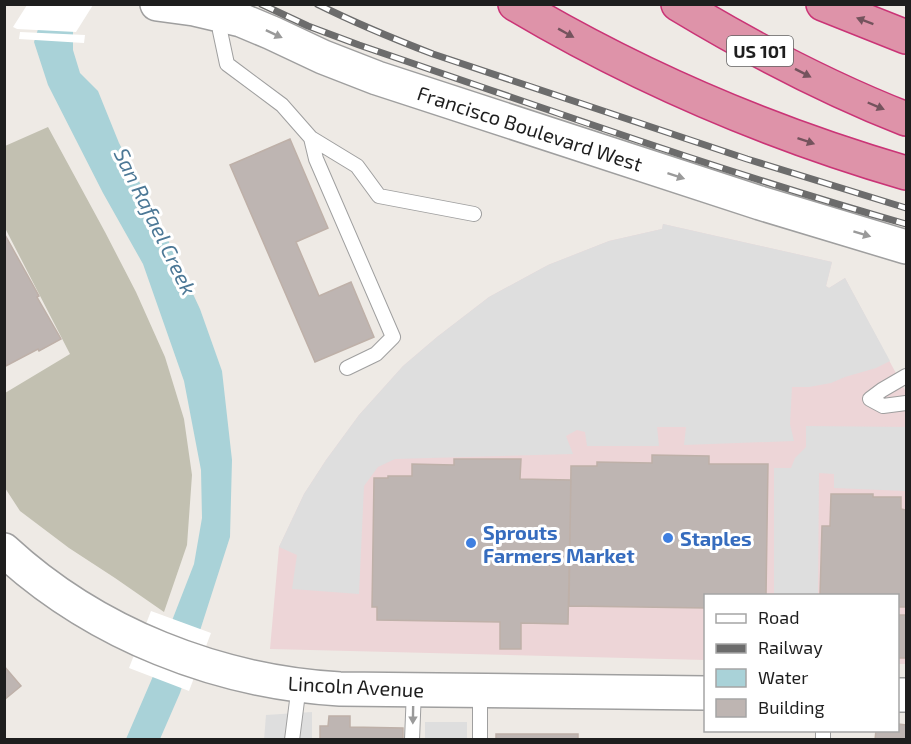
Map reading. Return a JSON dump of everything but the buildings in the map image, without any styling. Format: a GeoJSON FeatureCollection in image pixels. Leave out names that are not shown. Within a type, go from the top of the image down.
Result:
{"type":"FeatureCollection","features":[{"type":"Feature","properties":{"kind":"highway"},"geometry":{"type":"LineString","coordinates":[[515,4],[630,67],[676,89],[788,135],[906,173]]}},
{"type":"Feature","properties":{"kind":"highway","name":"US 101"},"geometry":{"type":"LineString","coordinates":[[678,4],[754,48],[845,93],[906,119]]}},
{"type":"Feature","properties":{"kind":"highway"},"geometry":{"type":"LineString","coordinates":[[823,4],[906,37]]}},
{"type":"Feature","properties":{"kind":"street","name":"Francisco Boulevard West"},"geometry":{"type":"LineString","coordinates":[[157,4],[226,16],[256,26],[331,60],[395,84],[760,203],[906,247]]}},
{"type":"Feature","properties":{"kind":"street","name":"Lincoln Avenue"},"geometry":{"type":"LineString","coordinates":[[4,550],[69,600],[140,640],[200,663],[299,686],[340,689],[704,693]]}},
{"type":"Feature","properties":{"kind":"lane"},"geometry":{"type":"LineString","coordinates":[[226,16],[220,31],[227,64],[282,105],[311,138],[357,166],[379,195],[474,214]]}},
{"type":"Feature","properties":{"kind":"lane"},"geometry":{"type":"LineString","coordinates":[[311,138],[316,159],[393,337],[376,354],[347,368]]}},
{"type":"Feature","properties":{"kind":"lane"},"geometry":{"type":"LineString","coordinates":[[906,376],[870,399],[884,406],[906,403]]}},
{"type":"Feature","properties":{"kind":"lane"},"geometry":{"type":"LineString","coordinates":[[292,740],[299,686]]}},
{"type":"Feature","properties":{"kind":"lane"},"geometry":{"type":"LineString","coordinates":[[412,740],[414,690]]}},
{"type":"Feature","properties":{"kind":"lane"},"geometry":{"type":"LineString","coordinates":[[480,691],[480,740]]}},
{"type":"Feature","properties":{"kind":"shaded area"},"geometry":{"type":"Polygon","coordinates":[[[48,127],[136,292],[165,357],[184,419],[192,475],[187,545],[164,612],[69,548],[20,511],[5,488],[5,393],[70,354],[5,228],[5,146],[48,127]]]}},
{"type":"Feature","properties":{"kind":"shaded area"},"geometry":{"type":"Polygon","coordinates":[[[663,224],[832,262],[826,286],[829,288],[845,278],[906,392],[906,664],[899,664],[899,594],[704,594],[704,660],[270,649],[279,547],[304,494],[326,460],[359,415],[403,366],[489,297],[548,265],[609,241],[662,229],[663,224]]]}},
{"type":"Feature","properties":{"kind":"shaded area"},"geometry":{"type":"Polygon","coordinates":[[[663,224],[832,262],[826,286],[829,288],[845,278],[890,361],[831,383],[792,387],[790,424],[794,441],[684,445],[686,427],[657,427],[659,446],[587,446],[585,432],[577,430],[566,436],[573,454],[395,459],[378,467],[364,486],[359,594],[292,589],[297,555],[279,547],[304,494],[359,415],[403,366],[489,297],[548,265],[609,241],[662,229],[663,224]]]}},
{"type":"Feature","properties":{"kind":"shaded area"},"geometry":{"type":"Polygon","coordinates":[[[806,426],[906,427],[906,491],[834,488],[834,474],[819,473],[818,594],[774,594],[774,468],[791,468],[795,458],[806,447],[806,426]]]}},
{"type":"Feature","properties":{"kind":"shaded area"},"geometry":{"type":"Polygon","coordinates":[[[312,712],[312,739],[264,740],[266,715],[312,712]]]}},
{"type":"Feature","properties":{"kind":"shaded area"},"geometry":{"type":"Polygon","coordinates":[[[425,722],[467,722],[467,739],[425,739],[425,722]]]}},
{"type":"Feature","properties":{"kind":"water","name":"San Rafael Creek"},"geometry":{"type":"Polygon","coordinates":[[[44,10],[73,14],[73,50],[80,73],[98,91],[119,143],[154,210],[200,309],[222,371],[232,460],[230,537],[180,693],[160,739],[126,739],[160,660],[194,564],[202,518],[201,470],[184,381],[143,264],[103,193],[48,85],[34,42],[44,10]]]}},
{"type":"Feature","properties":{"kind":"pier"},"geometry":{"type":"Polygon","coordinates":[[[27,5],[93,5],[76,32],[13,27],[27,5]]]}},
{"type":"Feature","properties":{"kind":"pier"},"geometry":{"type":"Polygon","coordinates":[[[20,32],[85,35],[84,43],[19,39],[20,32]]]}},
{"type":"Feature","properties":{"kind":"pier"},"geometry":{"type":"Polygon","coordinates":[[[151,611],[211,633],[189,691],[129,668],[151,611]]]}},
{"type":"Feature","properties":{"kind":"railway"},"geometry":{"type":"LineString","coordinates":[[261,4],[308,26],[359,45],[564,115],[768,183],[906,224]]}},
{"type":"Feature","properties":{"kind":"railway"},"geometry":{"type":"LineString","coordinates":[[317,4],[433,54],[747,159],[906,208]]}},
{"type":"Feature","properties":{"kind":"place","name":"Staples"},"geometry":{"type":"Point","coordinates":[668,538]}},
{"type":"Feature","properties":{"kind":"place","name":"Sprouts Farmers Market"},"geometry":{"type":"Point","coordinates":[471,543]}}]}
